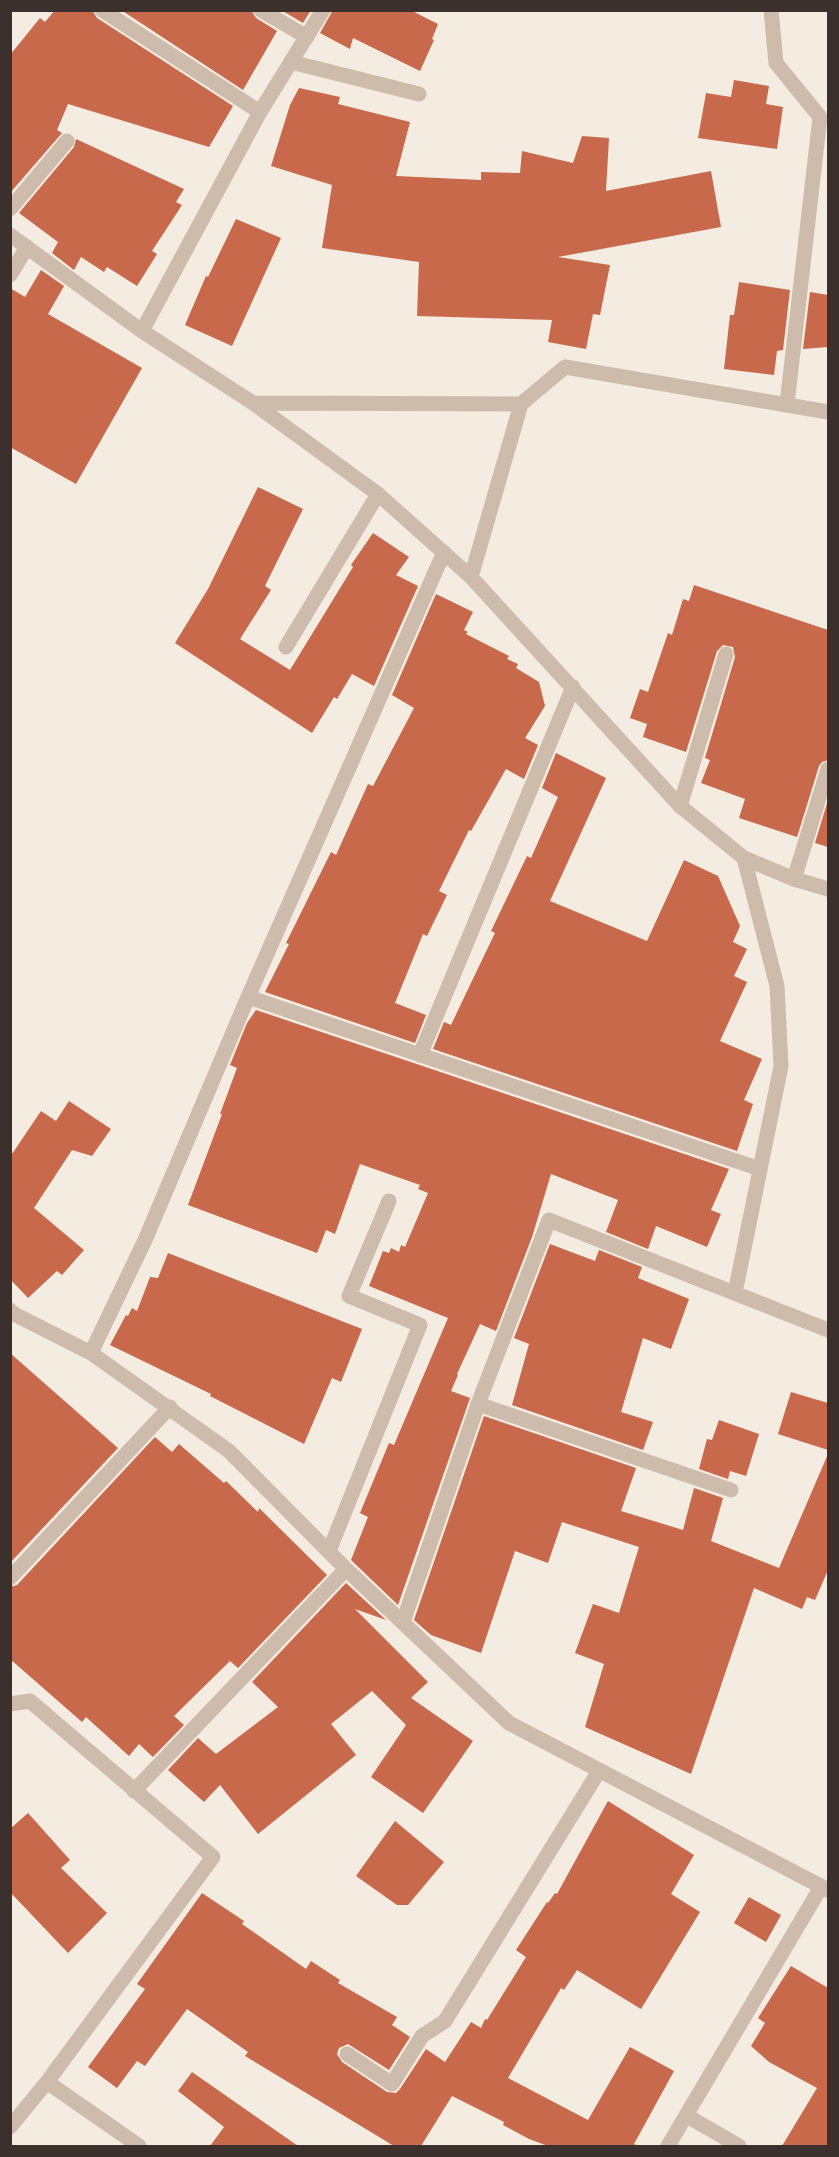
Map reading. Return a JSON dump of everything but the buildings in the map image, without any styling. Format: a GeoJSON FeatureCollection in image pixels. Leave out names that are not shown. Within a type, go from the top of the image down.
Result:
{"type":"FeatureCollection","features":[{"type":"Feature","properties":{"kind":"street"},"geometry":{"type":"LineString","coordinates":[[102,10],[260,112]]}},
{"type":"Feature","properties":{"kind":"street"},"geometry":{"type":"LineString","coordinates":[[261,10],[307,37]]}},
{"type":"Feature","properties":{"kind":"street"},"geometry":{"type":"LineString","coordinates":[[142,331],[260,112],[323,10]]}},
{"type":"Feature","properties":{"kind":"street"},"geometry":{"type":"LineString","coordinates":[[771,10],[776,63],[820,117],[787,404]]}},
{"type":"Feature","properties":{"kind":"street"},"geometry":{"type":"LineString","coordinates":[[291,62],[419,94]]}},
{"type":"Feature","properties":{"kind":"street"},"geometry":{"type":"LineString","coordinates":[[10,209],[67,141]]}},
{"type":"Feature","properties":{"kind":"street"},"geometry":{"type":"LineString","coordinates":[[10,235],[142,331],[253,403],[378,494],[471,577],[680,806],[744,858],[794,879],[828,889]]}},
{"type":"Feature","properties":{"kind":"street"},"geometry":{"type":"LineString","coordinates":[[10,275],[27,247]]}},
{"type":"Feature","properties":{"kind":"street"},"geometry":{"type":"LineString","coordinates":[[471,577],[521,404],[565,367],[828,412]]}},
{"type":"Feature","properties":{"kind":"street"},"geometry":{"type":"LineString","coordinates":[[253,403],[521,404]]}},
{"type":"Feature","properties":{"kind":"street"},"geometry":{"type":"LineString","coordinates":[[286,647],[378,494]]}},
{"type":"Feature","properties":{"kind":"street"},"geometry":{"type":"LineString","coordinates":[[91,1353],[146,1240],[248,997],[444,552]]}},
{"type":"Feature","properties":{"kind":"street"},"geometry":{"type":"LineString","coordinates":[[680,806],[726,654]]}},
{"type":"Feature","properties":{"kind":"street"},"geometry":{"type":"LineString","coordinates":[[420,1055],[573,687]]}},
{"type":"Feature","properties":{"kind":"street"},"geometry":{"type":"LineString","coordinates":[[794,879],[828,769]]}},
{"type":"Feature","properties":{"kind":"street"},"geometry":{"type":"LineString","coordinates":[[735,1293],[781,1066],[777,986],[744,858]]}},
{"type":"Feature","properties":{"kind":"street"},"geometry":{"type":"LineString","coordinates":[[248,997],[760,1169]]}},
{"type":"Feature","properties":{"kind":"street"},"geometry":{"type":"LineString","coordinates":[[329,1551],[420,1325],[349,1296],[389,1201]]}},
{"type":"Feature","properties":{"kind":"street"},"geometry":{"type":"LineString","coordinates":[[403,1622],[478,1404],[549,1220],[828,1330]]}},
{"type":"Feature","properties":{"kind":"street"},"geometry":{"type":"LineString","coordinates":[[10,1310],[91,1353],[229,1450],[346,1569],[509,1724],[825,1888],[668,2146]]}},
{"type":"Feature","properties":{"kind":"street"},"geometry":{"type":"LineString","coordinates":[[478,1404],[731,1491]]}},
{"type":"Feature","properties":{"kind":"street"},"geometry":{"type":"LineString","coordinates":[[10,1578],[170,1407]]}},
{"type":"Feature","properties":{"kind":"street"},"geometry":{"type":"LineString","coordinates":[[134,1791],[346,1569]]}},
{"type":"Feature","properties":{"kind":"street"},"geometry":{"type":"LineString","coordinates":[[10,1704],[30,1701],[213,1857],[47,2082],[10,2127]]}},
{"type":"Feature","properties":{"kind":"street"},"geometry":{"type":"LineString","coordinates":[[347,2054],[392,2084],[422,2036],[445,2021],[599,1771]]}},
{"type":"Feature","properties":{"kind":"street"},"geometry":{"type":"LineString","coordinates":[[47,2082],[139,2146]]}},
{"type":"Feature","properties":{"kind":"street"},"geometry":{"type":"LineString","coordinates":[[687,2116],[739,2146]]}}]}
